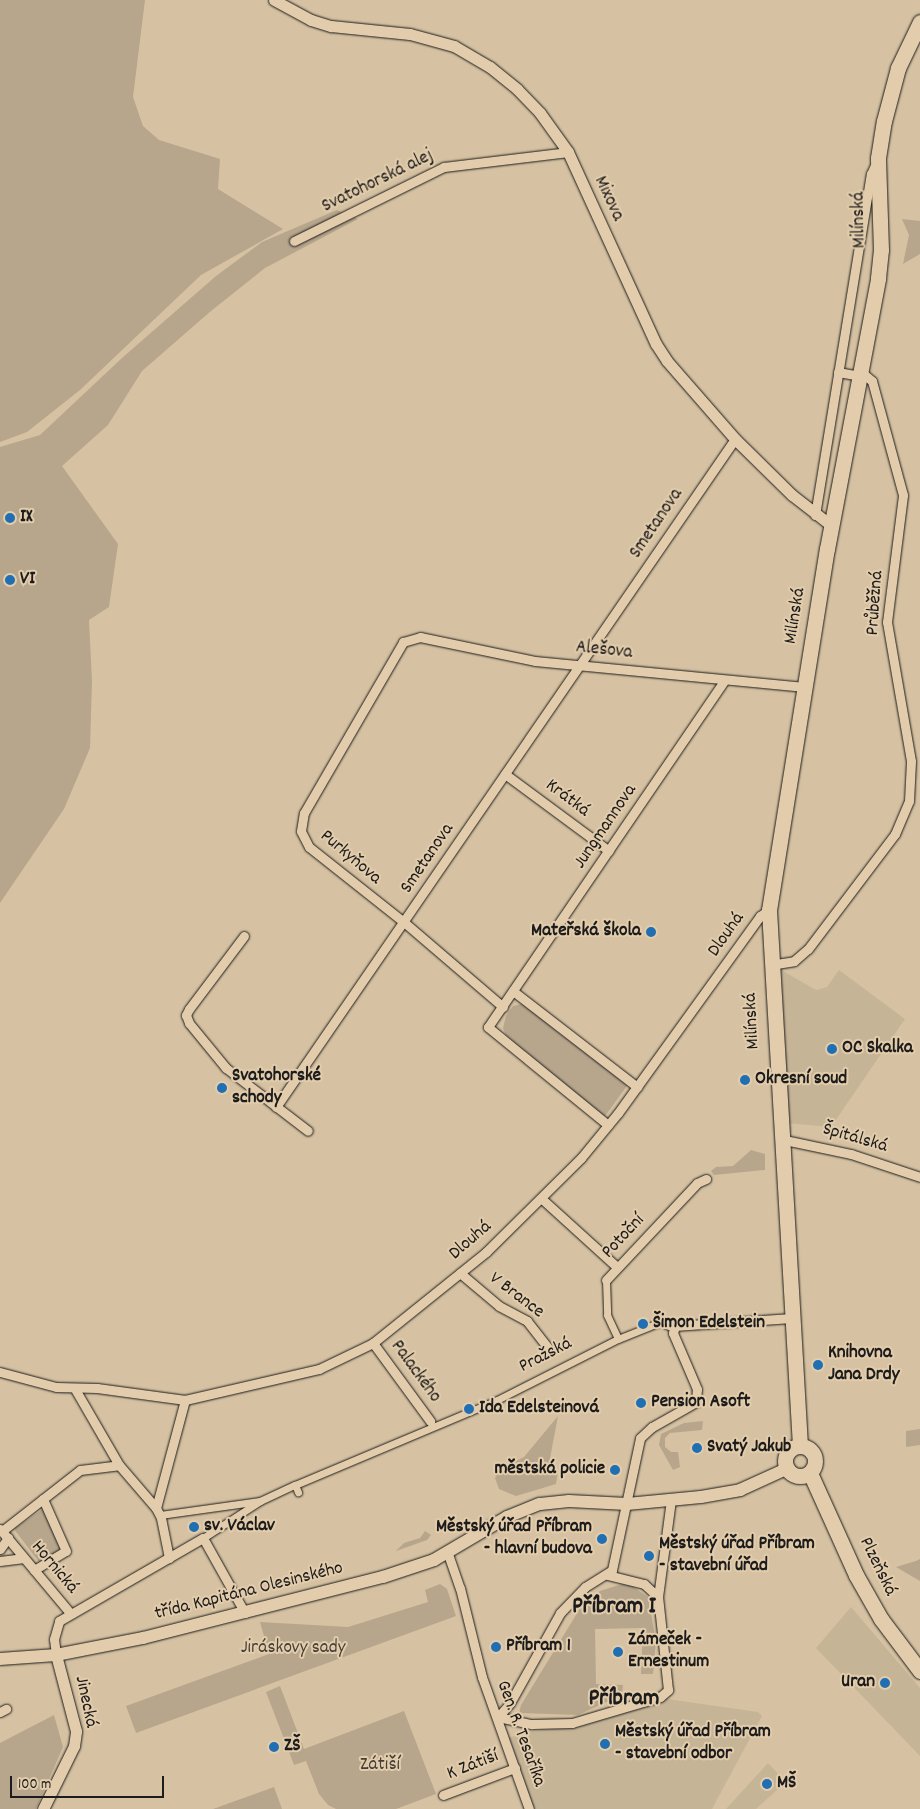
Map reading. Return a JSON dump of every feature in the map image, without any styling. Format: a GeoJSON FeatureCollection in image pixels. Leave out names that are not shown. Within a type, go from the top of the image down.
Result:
{"type":"FeatureCollection","features":[{"type":"Feature","properties":{"kind":"main road","name":"Milínská"},"geometry":{"type":"LineString","coordinates":[[800,1446],[780,1138],[770,965],[769,910],[832,526],[881,250],[878,158],[891,92],[920,22]]}},
{"type":"Feature","properties":{"kind":"main road"},"geometry":{"type":"LineString","coordinates":[[800,1446],[814,1454],[815,1464],[810,1473],[797,1477],[786,1469],[787,1453],[800,1446]]}},
{"type":"Feature","properties":{"kind":"main road","name":"třída Kapitána Olesinského"},"geometry":{"type":"LineString","coordinates":[[0,1660],[56,1655],[245,1613],[428,1563],[448,1554],[508,1517],[540,1504],[576,1501],[626,1509],[740,1490],[786,1469]]}},
{"type":"Feature","properties":{"kind":"main road","name":"Plzeňská"},"geometry":{"type":"LineString","coordinates":[[810,1473],[871,1601],[920,1671]]}},
{"type":"Feature","properties":{"kind":"street","name":"Mixova"},"geometry":{"type":"LineString","coordinates":[[274,0],[311,20],[432,39],[473,56],[523,95],[558,135],[568,152],[656,344],[735,438],[815,515],[832,526]]}},
{"type":"Feature","properties":{"kind":"street","name":"Svatohorská alej"},"geometry":{"type":"LineString","coordinates":[[294,241],[444,167],[568,152]]}},
{"type":"Feature","properties":{"kind":"street"},"geometry":{"type":"LineString","coordinates":[[815,515],[871,174],[878,158]]}},
{"type":"Feature","properties":{"kind":"street"},"geometry":{"type":"LineString","coordinates":[[838,372],[860,373]]}},
{"type":"Feature","properties":{"kind":"street","name":"Průběžná"},"geometry":{"type":"LineString","coordinates":[[770,965],[794,961],[808,949],[895,834],[909,801],[911,761],[887,622],[903,495],[872,381],[860,373]]}},
{"type":"Feature","properties":{"kind":"street","name":"Smetanova"},"geometry":{"type":"LineString","coordinates":[[276,1107],[405,923],[735,438]]}},
{"type":"Feature","properties":{"kind":"street","name":"Alešova"},"geometry":{"type":"LineString","coordinates":[[403,642],[420,637],[472,651],[535,661],[805,687]]}},
{"type":"Feature","properties":{"kind":"street","name":"Purkyňova"},"geometry":{"type":"LineString","coordinates":[[403,642],[304,814],[301,824],[304,840],[309,847],[405,923],[502,1007]]}},
{"type":"Feature","properties":{"kind":"street","name":"Jungmannova"},"geometry":{"type":"LineString","coordinates":[[608,1126],[488,1027],[725,680]]}},
{"type":"Feature","properties":{"kind":"street","name":"Krátká"},"geometry":{"type":"LineString","coordinates":[[505,774],[609,851]]}},
{"type":"Feature","properties":{"kind":"street","name":"Dlouhá"},"geometry":{"type":"LineString","coordinates":[[185,1400],[319,1369],[373,1343],[460,1273],[542,1199],[608,1126],[754,924],[769,910]]}},
{"type":"Feature","properties":{"kind":"street"},"geometry":{"type":"LineString","coordinates":[[244,936],[186,1015],[189,1023],[226,1068],[308,1132]]}},
{"type":"Feature","properties":{"kind":"street"},"geometry":{"type":"LineString","coordinates":[[513,991],[637,1087]]}},
{"type":"Feature","properties":{"kind":"street","name":"Špitálská"},"geometry":{"type":"LineString","coordinates":[[780,1138],[851,1154],[920,1177]]}},
{"type":"Feature","properties":{"kind":"street","name":"Potoční"},"geometry":{"type":"LineString","coordinates":[[616,1336],[607,1315],[606,1280],[697,1183],[706,1179]]}},
{"type":"Feature","properties":{"kind":"street"},"geometry":{"type":"LineString","coordinates":[[542,1199],[617,1267]]}},
{"type":"Feature","properties":{"kind":"street","name":"V Brance"},"geometry":{"type":"LineString","coordinates":[[460,1273],[499,1306],[527,1321],[548,1349]]}},
{"type":"Feature","properties":{"kind":"street"},"geometry":{"type":"LineString","coordinates":[[671,1500],[658,1596],[669,1686],[664,1694],[572,1723],[532,1724],[498,1717],[510,1703],[560,1613],[585,1587],[607,1574],[614,1564],[639,1442],[652,1427],[693,1405],[698,1399],[697,1389],[673,1334],[673,1328],[681,1324],[791,1318]]}},
{"type":"Feature","properties":{"kind":"street","name":"Pražská"},"geometry":{"type":"LineString","coordinates":[[260,1502],[432,1424],[497,1400],[558,1364],[616,1336],[660,1322],[673,1328]]}},
{"type":"Feature","properties":{"kind":"street","name":"Palackého"},"geometry":{"type":"LineString","coordinates":[[373,1343],[432,1424]]}},
{"type":"Feature","properties":{"kind":"street"},"geometry":{"type":"LineString","coordinates":[[0,1372],[75,1389],[97,1388],[185,1400],[158,1511],[169,1558]]}},
{"type":"Feature","properties":{"kind":"street"},"geometry":{"type":"LineString","coordinates":[[75,1389],[119,1465],[158,1511]]}},
{"type":"Feature","properties":{"kind":"street"},"geometry":{"type":"LineString","coordinates":[[0,1549],[3,1532],[80,1470],[119,1465]]}},
{"type":"Feature","properties":{"kind":"street"},"geometry":{"type":"LineString","coordinates":[[295,1485],[298,1492]]}},
{"type":"Feature","properties":{"kind":"street"},"geometry":{"type":"LineString","coordinates":[[34,1570],[66,1551],[43,1499]]}},
{"type":"Feature","properties":{"kind":"street"},"geometry":{"type":"LineString","coordinates":[[158,1511],[260,1502]]}},
{"type":"Feature","properties":{"kind":"street"},"geometry":{"type":"LineString","coordinates":[[70,1613],[169,1558],[260,1502]]}},
{"type":"Feature","properties":{"kind":"street","name":"Hornická"},"geometry":{"type":"LineString","coordinates":[[3,1532],[70,1613],[56,1625],[54,1639],[56,1655]]}},
{"type":"Feature","properties":{"kind":"street"},"geometry":{"type":"LineString","coordinates":[[202,1538],[245,1613]]}},
{"type":"Feature","properties":{"kind":"street","name":"Gen. R. Tesaříka"},"geometry":{"type":"LineString","coordinates":[[448,1554],[482,1677],[530,1809]]}},
{"type":"Feature","properties":{"kind":"street"},"geometry":{"type":"LineString","coordinates":[[0,1561],[24,1558]]}},
{"type":"Feature","properties":{"kind":"street"},"geometry":{"type":"LineString","coordinates":[[607,1574],[644,1584],[658,1596]]}},
{"type":"Feature","properties":{"kind":"street","name":"Jinecká"},"geometry":{"type":"LineString","coordinates":[[43,1809],[67,1761],[76,1731],[56,1655]]}},
{"type":"Feature","properties":{"kind":"street","name":"K Zátiší"},"geometry":{"type":"LineString","coordinates":[[443,1795],[515,1768]]}},
{"type":"Feature","properties":{"kind":"shaded area"},"geometry":{"type":"Polygon","coordinates":[[[776,967],[816,990],[827,987],[839,970],[905,1019],[831,1127],[787,1123],[776,967]]]}},
{"type":"Feature","properties":{"kind":"shaded area","name":"Uran"},"geometry":{"type":"Polygon","coordinates":[[[851,1607],[920,1688],[920,1756],[816,1648],[851,1607]]]}},
{"type":"Feature","properties":{"kind":"shaded area"},"geometry":{"type":"Polygon","coordinates":[[[660,1698],[758,1712],[762,1716],[712,1809],[527,1809],[503,1739],[660,1698]]]}},
{"type":"Feature","properties":{"kind":"shaded area","name":"MŠ"},"geometry":{"type":"Polygon","coordinates":[[[768,1763],[786,1782],[756,1809],[726,1809],[768,1763]]]}},
{"type":"Feature","properties":{"kind":"green space"},"geometry":{"type":"Polygon","coordinates":[[[0,0],[145,0],[133,97],[143,126],[159,140],[220,159],[218,189],[283,229],[201,275],[80,390],[27,432],[0,442],[0,0]]]}},
{"type":"Feature","properties":{"kind":"green space"},"geometry":{"type":"Polygon","coordinates":[[[337,210],[358,219],[265,268],[211,311],[142,371],[108,425],[62,466],[118,544],[109,607],[89,620],[92,681],[90,748],[64,809],[0,903],[0,447],[40,435],[122,358],[216,276],[262,242],[337,210]]]}},
{"type":"Feature","properties":{"kind":"green space"},"geometry":{"type":"Polygon","coordinates":[[[902,219],[920,221],[920,254],[903,264],[909,235],[902,219]]]}},
{"type":"Feature","properties":{"kind":"green space"},"geometry":{"type":"Polygon","coordinates":[[[521,1004],[529,1006],[629,1083],[603,1119],[506,1035],[503,1028],[506,1016],[513,1006],[521,1004]]]}},
{"type":"Feature","properties":{"kind":"green space"},"geometry":{"type":"Polygon","coordinates":[[[751,1150],[765,1154],[765,1170],[714,1175],[711,1171],[716,1167],[733,1166],[751,1150]]]}},
{"type":"Feature","properties":{"kind":"green space"},"geometry":{"type":"Polygon","coordinates":[[[558,1416],[548,1469],[558,1471],[556,1484],[516,1496],[499,1489],[495,1478],[499,1470],[524,1457],[558,1416]]]}},
{"type":"Feature","properties":{"kind":"green space"},"geometry":{"type":"Polygon","coordinates":[[[703,1421],[702,1430],[670,1433],[665,1438],[665,1447],[671,1452],[678,1452],[680,1467],[673,1470],[659,1445],[661,1434],[684,1423],[703,1421]]]}},
{"type":"Feature","properties":{"kind":"green space"},"geometry":{"type":"Polygon","coordinates":[[[920,1429],[920,1445],[906,1447],[906,1431],[920,1429]]]}},
{"type":"Feature","properties":{"kind":"green space"},"geometry":{"type":"Polygon","coordinates":[[[43,1509],[63,1551],[39,1562],[14,1529],[43,1509]]]}},
{"type":"Feature","properties":{"kind":"green space"},"geometry":{"type":"Polygon","coordinates":[[[425,1531],[431,1535],[427,1540],[396,1551],[404,1543],[420,1538],[425,1531]]]}},
{"type":"Feature","properties":{"kind":"green space"},"geometry":{"type":"Polygon","coordinates":[[[920,1559],[920,1581],[896,1567],[916,1561],[920,1559]]]}},
{"type":"Feature","properties":{"kind":"green space","name":"Jiráskovy sady"},"geometry":{"type":"Polygon","coordinates":[[[440,1584],[447,1589],[456,1616],[136,1733],[126,1706],[269,1654],[260,1622],[348,1627],[428,1602],[425,1590],[440,1584]]]}},
{"type":"Feature","properties":{"kind":"green space"},"geometry":{"type":"Polygon","coordinates":[[[622,1584],[629,1584],[648,1597],[656,1641],[653,1674],[641,1674],[643,1628],[595,1629],[596,1684],[623,1685],[622,1695],[578,1715],[519,1713],[521,1705],[579,1610],[600,1591],[622,1584]]]}},
{"type":"Feature","properties":{"kind":"green space","name":"Zátiší"},"geometry":{"type":"Polygon","coordinates":[[[280,1686],[304,1749],[404,1711],[436,1794],[396,1809],[336,1809],[328,1805],[319,1794],[306,1761],[294,1765],[266,1692],[280,1686]]]}},
{"type":"Feature","properties":{"kind":"green space"},"geometry":{"type":"Polygon","coordinates":[[[54,1715],[63,1747],[36,1809],[0,1809],[0,1743],[54,1715]]]}},
{"type":"Feature","properties":{"kind":"green space"},"geometry":{"type":"Polygon","coordinates":[[[274,1787],[282,1809],[213,1809],[274,1787]]]}},
{"type":"Feature","properties":{"kind":"place","name":"IX"},"geometry":{"type":"Point","coordinates":[10,518]}},
{"type":"Feature","properties":{"kind":"place","name":"VI"},"geometry":{"type":"Point","coordinates":[10,580]}},
{"type":"Feature","properties":{"kind":"place","name":"Mateřská škola"},"geometry":{"type":"Point","coordinates":[651,932]}},
{"type":"Feature","properties":{"kind":"place","name":"OC Skalka"},"geometry":{"type":"Point","coordinates":[832,1049]}},
{"type":"Feature","properties":{"kind":"place","name":"Okresní soud"},"geometry":{"type":"Point","coordinates":[745,1080]}},
{"type":"Feature","properties":{"kind":"place","name":"Svatohorské schody"},"geometry":{"type":"Point","coordinates":[222,1088]}},
{"type":"Feature","properties":{"kind":"place","name":"Šimon Edelstein"},"geometry":{"type":"Point","coordinates":[643,1324]}},
{"type":"Feature","properties":{"kind":"place","name":"Knihovna Jana Drdy"},"geometry":{"type":"Point","coordinates":[818,1365]}},
{"type":"Feature","properties":{"kind":"place","name":"Pension Asoft"},"geometry":{"type":"Point","coordinates":[641,1403]}},
{"type":"Feature","properties":{"kind":"place","name":"Ida Edelsteinová"},"geometry":{"type":"Point","coordinates":[469,1409]}},
{"type":"Feature","properties":{"kind":"place","name":"Svatý Jakub"},"geometry":{"type":"Point","coordinates":[697,1448]}},
{"type":"Feature","properties":{"kind":"place","name":"městská policie"},"geometry":{"type":"Point","coordinates":[615,1470]}},
{"type":"Feature","properties":{"kind":"place","name":"sv. Václav"},"geometry":{"type":"Point","coordinates":[194,1527]}},
{"type":"Feature","properties":{"kind":"place","name":"Městský úřad Příbram - hlavní budova"},"geometry":{"type":"Point","coordinates":[602,1539]}},
{"type":"Feature","properties":{"kind":"place","name":"Městský úřad Příbram - stavební úřad"},"geometry":{"type":"Point","coordinates":[649,1556]}},
{"type":"Feature","properties":{"kind":"place","name":"Příbram 1"},"geometry":{"type":"Point","coordinates":[496,1647]}},
{"type":"Feature","properties":{"kind":"place","name":"Zámeček - Ernestinum"},"geometry":{"type":"Point","coordinates":[618,1652]}},
{"type":"Feature","properties":{"kind":"place","name":"Uran"},"geometry":{"type":"Point","coordinates":[885,1683]}},
{"type":"Feature","properties":{"kind":"place","name":"Městský úřad Příbram - stavební odbor"},"geometry":{"type":"Point","coordinates":[605,1744]}},
{"type":"Feature","properties":{"kind":"place","name":"ZŠ"},"geometry":{"type":"Point","coordinates":[274,1747]}},
{"type":"Feature","properties":{"kind":"place","name":"MŠ"},"geometry":{"type":"Point","coordinates":[767,1784]}},
{"type":"Feature","properties":{"kind":"district","name":"Příbram I"},"geometry":{"type":"Point","coordinates":[614,1608]}},
{"type":"Feature","properties":{"kind":"district","name":"Příbram"},"geometry":{"type":"Point","coordinates":[624,1700]}}]}
